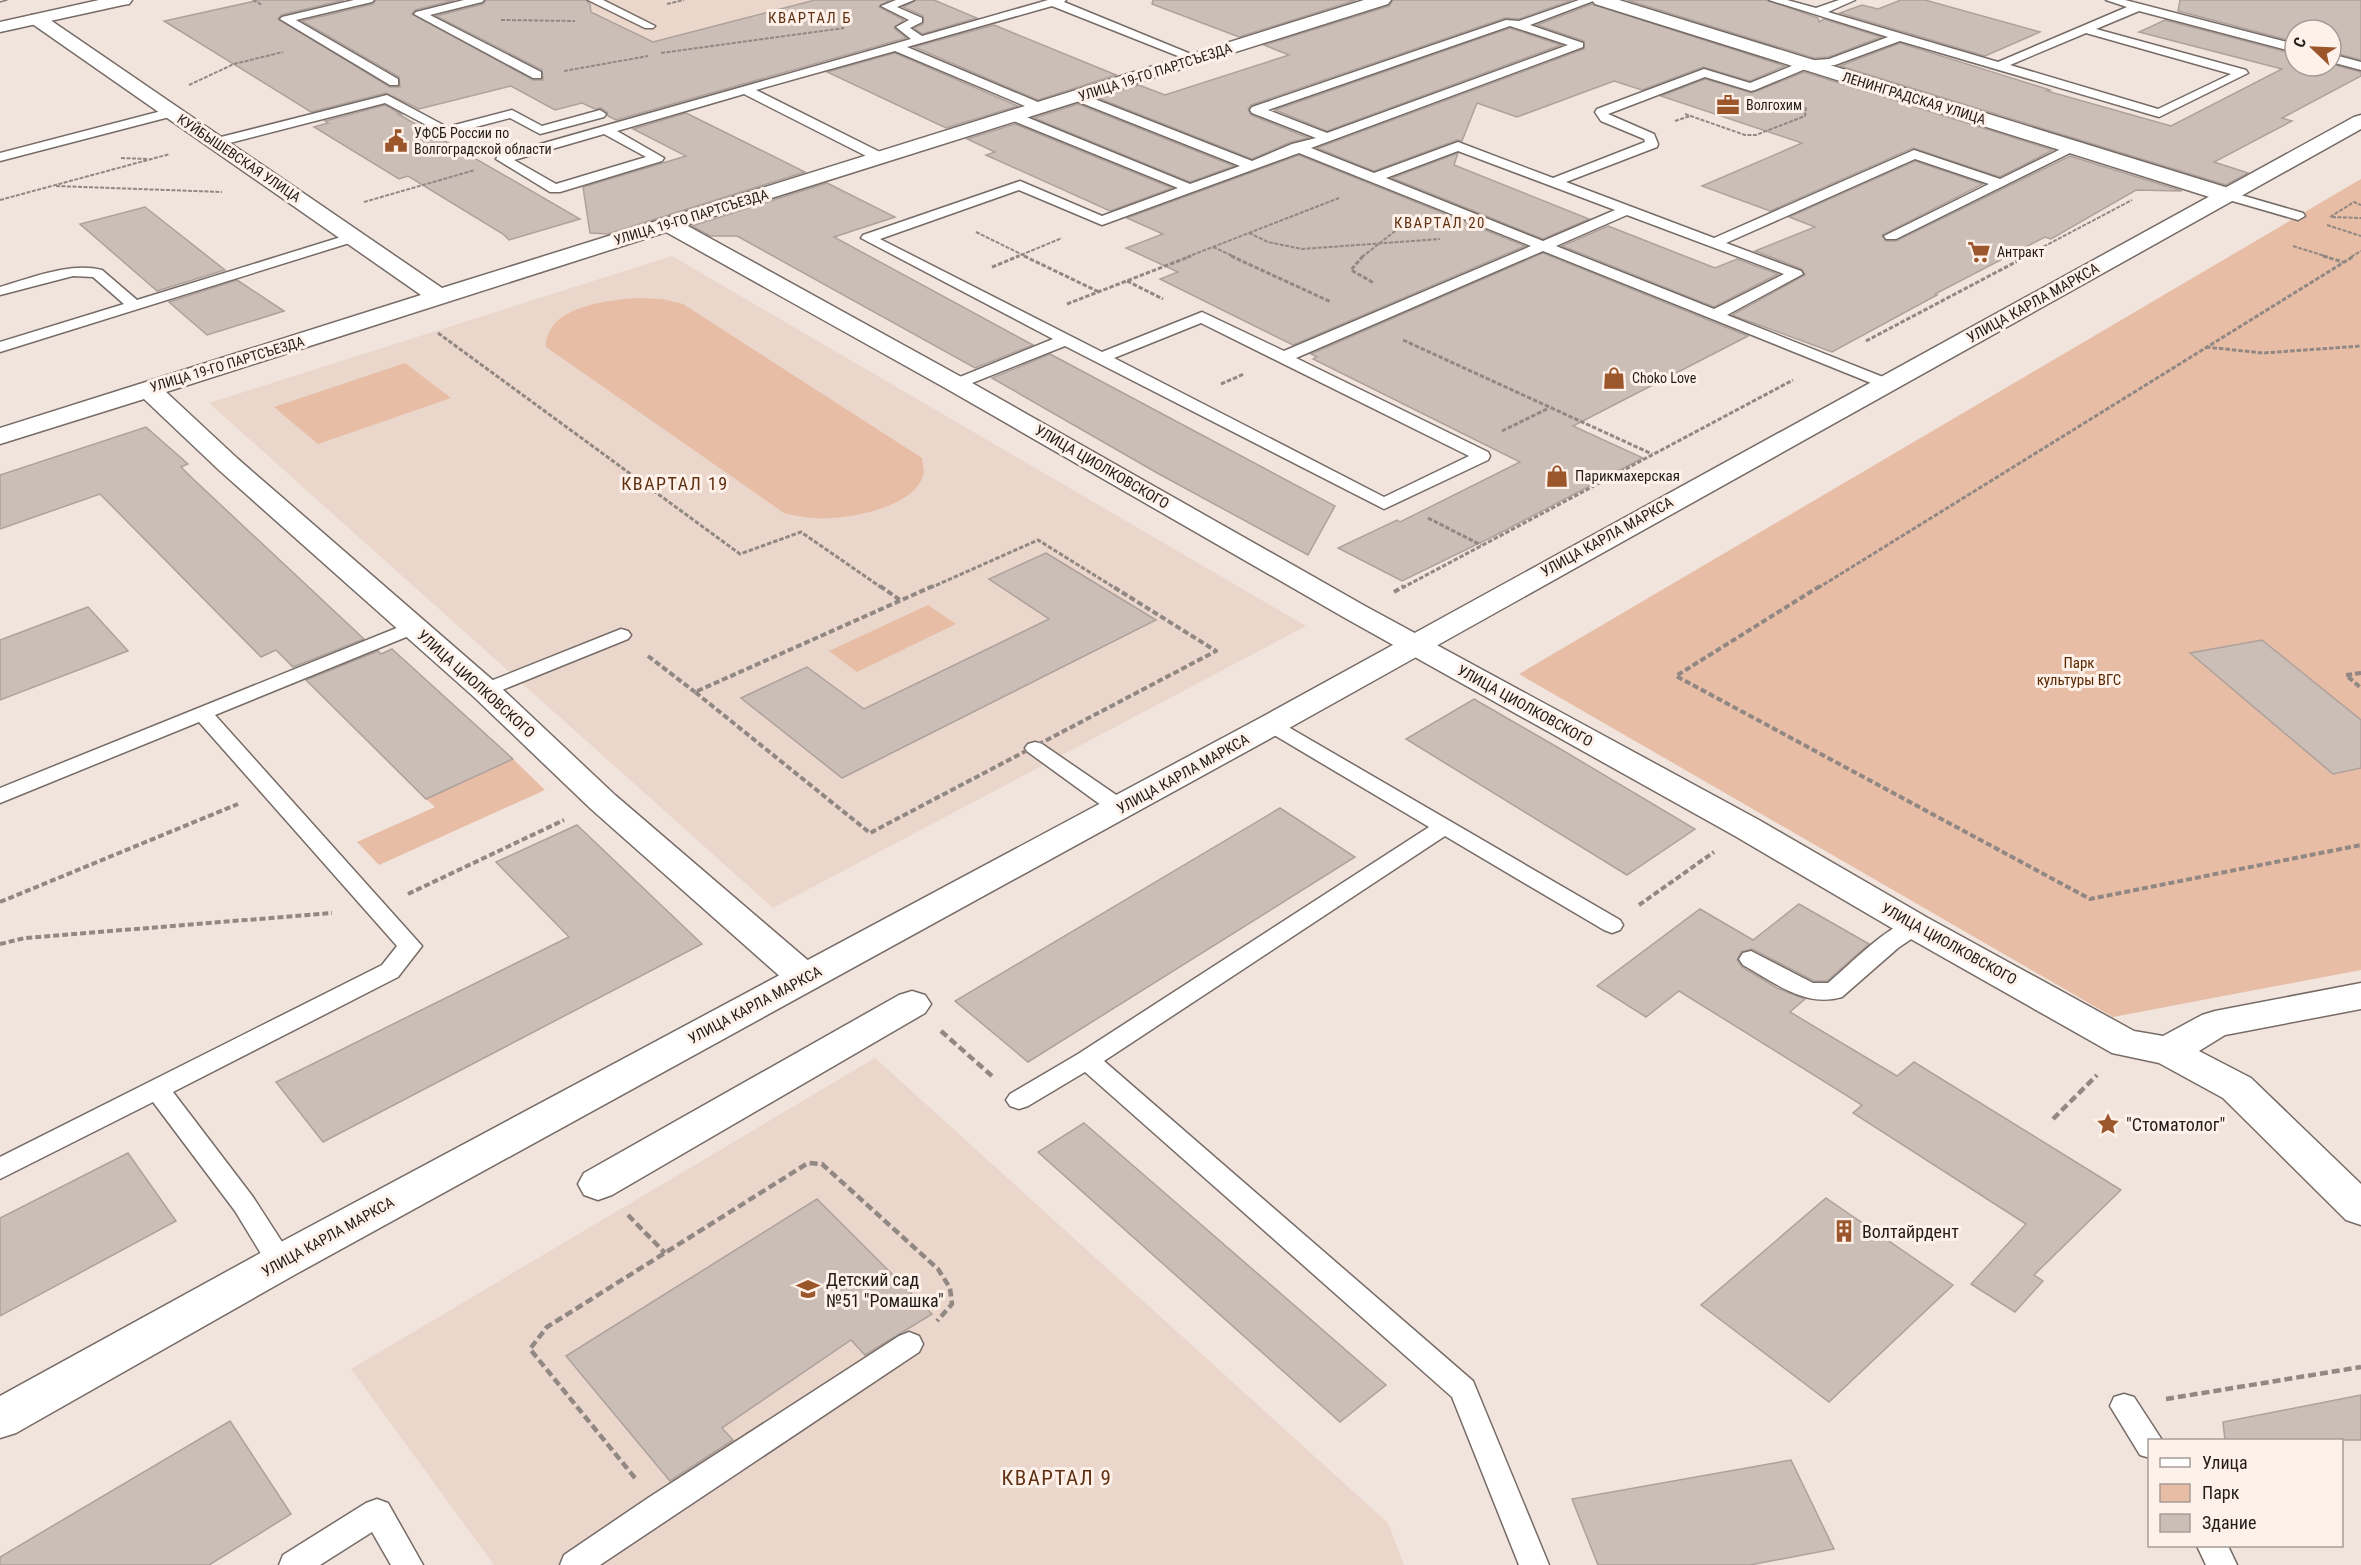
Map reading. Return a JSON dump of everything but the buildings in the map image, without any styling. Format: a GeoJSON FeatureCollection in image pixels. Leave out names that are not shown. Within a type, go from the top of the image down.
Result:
{"type":"FeatureCollection","features":[{"type":"Feature","properties":{"kind":"street"},"geometry":{"type":"LineString","coordinates":[[0,27],[123,0]]}},
{"type":"Feature","properties":{"kind":"street","name":"УЛИЦА 19-ГО ПАРТСЪЕЗДА"},"geometry":{"type":"LineString","coordinates":[[0,436],[1382,0]]}},
{"type":"Feature","properties":{"kind":"street","name":"ЛЕНИНГРАДСКАЯ УЛИЦА"},"geometry":{"type":"LineString","coordinates":[[1601,0],[2227,195]]}},
{"type":"Feature","properties":{"kind":"street","name":"КУЙБЫШЕВСКАЯ УЛИЦА"},"geometry":{"type":"LineString","coordinates":[[37,18],[440,297]]}},
{"type":"Feature","properties":{"kind":"street","name":"УЛИЦА КАРЛА МАРКСА"},"geometry":{"type":"LineString","coordinates":[[0,1419],[282,1262],[1271,725],[2361,121]]}},
{"type":"Feature","properties":{"kind":"street","name":"УЛИЦА ЦИОЛКОВСКОГО"},"geometry":{"type":"LineString","coordinates":[[668,224],[957,384],[1355,612],[1746,828],[1915,926],[2125,1043],[2168,1051],[2237,1088],[2361,1209]]}},
{"type":"Feature","properties":{"kind":"street","name":"УЛИЦА ЦИОЛКОВСКОГО"},"geometry":{"type":"LineString","coordinates":[[148,389],[229,465],[485,690],[603,802],[805,978]]}},
{"type":"Feature","properties":{"kind":"street"},"geometry":{"type":"LineString","coordinates":[[2168,1051],[2215,1024],[2361,996]]}},
{"type":"Feature","properties":{"kind":"street"},"geometry":{"type":"LineString","coordinates":[[610,1196],[912,1004]]}},
{"type":"Feature","properties":{"kind":"lane"},"geometry":{"type":"LineString","coordinates":[[368,0],[286,19],[394,82]]}},
{"type":"Feature","properties":{"kind":"lane"},"geometry":{"type":"LineString","coordinates":[[478,0],[420,14],[537,75]]}},
{"type":"Feature","properties":{"kind":"lane"},"geometry":{"type":"LineString","coordinates":[[594,0],[649,26]]}},
{"type":"Feature","properties":{"kind":"lane"},"geometry":{"type":"LineString","coordinates":[[908,0],[887,6],[918,20],[902,27],[921,40]]}},
{"type":"Feature","properties":{"kind":"lane"},"geometry":{"type":"LineString","coordinates":[[1519,25],[1590,0]]}},
{"type":"Feature","properties":{"kind":"lane"},"geometry":{"type":"LineString","coordinates":[[1775,0],[2159,113],[2242,73],[2085,29]]}},
{"type":"Feature","properties":{"kind":"lane"},"geometry":{"type":"LineString","coordinates":[[1817,12],[1849,0]]}},
{"type":"Feature","properties":{"kind":"lane"},"geometry":{"type":"LineString","coordinates":[[2112,0],[2283,45]]}},
{"type":"Feature","properties":{"kind":"lane"},"geometry":{"type":"LineString","coordinates":[[606,130],[657,158],[555,189],[503,159],[1056,1],[1197,59]]}},
{"type":"Feature","properties":{"kind":"lane"},"geometry":{"type":"LineString","coordinates":[[1999,66],[2138,7]]}},
{"type":"Feature","properties":{"kind":"lane"},"geometry":{"type":"LineString","coordinates":[[1101,358],[1202,317],[1482,456],[1384,504],[868,238],[1020,185],[1102,221],[1297,147],[1325,137],[1579,45],[1510,22],[1256,110],[1325,137]]}},
{"type":"Feature","properties":{"kind":"lane"},"geometry":{"type":"LineString","coordinates":[[1554,182],[1652,144],[1649,138],[1605,118],[1601,112],[1704,74],[1751,87],[1808,64],[1831,62],[1899,37]]}},
{"type":"Feature","properties":{"kind":"lane"},"geometry":{"type":"LineString","coordinates":[[896,47],[1041,108]]}},
{"type":"Feature","properties":{"kind":"lane"},"geometry":{"type":"LineString","coordinates":[[2343,61],[2361,66]]}},
{"type":"Feature","properties":{"kind":"lane"},"geometry":{"type":"LineString","coordinates":[[746,90],[881,158]]}},
{"type":"Feature","properties":{"kind":"lane"},"geometry":{"type":"LineString","coordinates":[[1078,97],[1250,165]]}},
{"type":"Feature","properties":{"kind":"lane"},"geometry":{"type":"LineString","coordinates":[[218,142],[387,99],[445,131],[512,114],[540,130],[600,114]]}},
{"type":"Feature","properties":{"kind":"lane"},"geometry":{"type":"LineString","coordinates":[[0,157],[173,112]]}},
{"type":"Feature","properties":{"kind":"lane"},"geometry":{"type":"LineString","coordinates":[[1015,117],[1189,189]]}},
{"type":"Feature","properties":{"kind":"lane"},"geometry":{"type":"LineString","coordinates":[[1378,179],[1458,146],[1796,274],[1715,315]]}},
{"type":"Feature","properties":{"kind":"lane"},"geometry":{"type":"LineString","coordinates":[[1297,147],[1887,384]]}},
{"type":"Feature","properties":{"kind":"lane"},"geometry":{"type":"LineString","coordinates":[[1891,236],[2074,148]]}},
{"type":"Feature","properties":{"kind":"lane"},"geometry":{"type":"LineString","coordinates":[[1714,243],[1914,154],[2000,183]]}},
{"type":"Feature","properties":{"kind":"lane"},"geometry":{"type":"LineString","coordinates":[[2227,195],[2298,216]]}},
{"type":"Feature","properties":{"kind":"lane"},"geometry":{"type":"LineString","coordinates":[[1284,357],[1627,210]]}},
{"type":"Feature","properties":{"kind":"lane"},"geometry":{"type":"LineString","coordinates":[[0,347],[354,237]]}},
{"type":"Feature","properties":{"kind":"lane"},"geometry":{"type":"LineString","coordinates":[[0,291],[73,272],[97,273],[135,306]]}},
{"type":"Feature","properties":{"kind":"lane"},"geometry":{"type":"LineString","coordinates":[[957,384],[1065,340]]}},
{"type":"Feature","properties":{"kind":"lane"},"geometry":{"type":"LineString","coordinates":[[0,796],[414,627]]}},
{"type":"Feature","properties":{"kind":"lane"},"geometry":{"type":"LineString","coordinates":[[485,690],[621,635]]}},
{"type":"Feature","properties":{"kind":"lane"},"geometry":{"type":"LineString","coordinates":[[0,1169],[390,971],[410,946],[202,714]]}},
{"type":"Feature","properties":{"kind":"lane"},"geometry":{"type":"LineString","coordinates":[[1271,725],[1612,925]]}},
{"type":"Feature","properties":{"kind":"lane"},"geometry":{"type":"LineString","coordinates":[[1035,748],[1120,808]]}},
{"type":"Feature","properties":{"kind":"lane"},"geometry":{"type":"LineString","coordinates":[[1020,1100],[1087,1060],[1444,827]]}},
{"type":"Feature","properties":{"kind":"lane"},"geometry":{"type":"LineString","coordinates":[[1752,959],[1809,992],[1834,991],[1890,943],[1915,926]]}},
{"type":"Feature","properties":{"kind":"lane"},"geometry":{"type":"LineString","coordinates":[[1087,1060],[1463,1390],[1534,1565]]}},
{"type":"Feature","properties":{"kind":"lane"},"geometry":{"type":"LineString","coordinates":[[157,1090],[244,1204],[282,1262]]}},
{"type":"Feature","properties":{"kind":"lane"},"geometry":{"type":"LineString","coordinates":[[575,1565],[659,1507],[909,1344]]}},
{"type":"Feature","properties":{"kind":"lane"},"geometry":{"type":"LineString","coordinates":[[2124,1406],[2148,1443]]}},
{"type":"Feature","properties":{"kind":"lane"},"geometry":{"type":"LineString","coordinates":[[294,1565],[377,1512],[408,1565]]}},
{"type":"Feature","properties":{"kind":"lane"},"geometry":{"type":"LineString","coordinates":[[2213,1547],[2222,1565]]}},
{"type":"Feature","properties":{"kind":"path"},"geometry":{"type":"LineString","coordinates":[[495,20],[585,22]]}},
{"type":"Feature","properties":{"kind":"path"},"geometry":{"type":"LineString","coordinates":[[537,75],[613,64],[662,53],[851,27]]}},
{"type":"Feature","properties":{"kind":"path"},"geometry":{"type":"LineString","coordinates":[[184,88],[234,64],[325,41]]}},
{"type":"Feature","properties":{"kind":"path"},"geometry":{"type":"LineString","coordinates":[[652,48],[662,53]]}},
{"type":"Feature","properties":{"kind":"path"},"geometry":{"type":"LineString","coordinates":[[0,200],[170,154]]}},
{"type":"Feature","properties":{"kind":"path"},"geometry":{"type":"LineString","coordinates":[[357,204],[505,161]]}},
{"type":"Feature","properties":{"kind":"path"},"geometry":{"type":"LineString","coordinates":[[937,214],[1099,292],[1378,179]]}},
{"type":"Feature","properties":{"kind":"path"},"geometry":{"type":"LineString","coordinates":[[52,186],[222,192]]}},
{"type":"Feature","properties":{"kind":"path"},"geometry":{"type":"LineString","coordinates":[[1387,596],[2142,195]]}},
{"type":"Feature","properties":{"kind":"path"},"geometry":{"type":"LineString","coordinates":[[2330,217],[2361,218]]}},
{"type":"Feature","properties":{"kind":"path"},"geometry":{"type":"LineString","coordinates":[[954,283],[1102,221]]}},
{"type":"Feature","properties":{"kind":"path"},"geometry":{"type":"LineString","coordinates":[[1248,233],[1269,242],[1302,249],[1444,239]]}},
{"type":"Feature","properties":{"kind":"path"},"geometry":{"type":"LineString","coordinates":[[1379,244],[1365,253],[1351,270],[1408,303]]}},
{"type":"Feature","properties":{"kind":"path"},"geometry":{"type":"LineString","coordinates":[[1213,247],[1550,408],[1653,454]]}},
{"type":"Feature","properties":{"kind":"path"},"geometry":{"type":"LineString","coordinates":[[2361,251],[1676,676],[2090,899],[2361,845]]}},
{"type":"Feature","properties":{"kind":"path"},"geometry":{"type":"LineString","coordinates":[[434,330],[740,554],[801,532],[901,601]]}},
{"type":"Feature","properties":{"kind":"path"},"geometry":{"type":"LineString","coordinates":[[2206,347],[2263,353],[2361,346]]}},
{"type":"Feature","properties":{"kind":"path"},"geometry":{"type":"LineString","coordinates":[[1183,400],[1284,357]]}},
{"type":"Feature","properties":{"kind":"path"},"geometry":{"type":"LineString","coordinates":[[1466,447],[1550,408]]}},
{"type":"Feature","properties":{"kind":"path"},"geometry":{"type":"LineString","coordinates":[[1393,500],[1481,545]]}},
{"type":"Feature","properties":{"kind":"path"},"geometry":{"type":"LineString","coordinates":[[621,635],[870,833],[1216,651],[1038,540],[695,692]]}},
{"type":"Feature","properties":{"kind":"path"},"geometry":{"type":"LineString","coordinates":[[2361,673],[2346,675],[2361,688]]}},
{"type":"Feature","properties":{"kind":"path"},"geometry":{"type":"LineString","coordinates":[[0,902],[270,790]]}},
{"type":"Feature","properties":{"kind":"path"},"geometry":{"type":"LineString","coordinates":[[0,944],[25,938],[378,909],[603,802]]}},
{"type":"Feature","properties":{"kind":"path"},"geometry":{"type":"LineString","coordinates":[[1612,925],[1746,828]]}},
{"type":"Feature","properties":{"kind":"path"},"geometry":{"type":"LineString","coordinates":[[912,1004],[1020,1100]]}},
{"type":"Feature","properties":{"kind":"path"},"geometry":{"type":"LineString","coordinates":[[2053,1119],[2103,1070],[2125,1043]]}},
{"type":"Feature","properties":{"kind":"path"},"geometry":{"type":"LineString","coordinates":[[659,1507],[530,1349],[547,1326],[808,1163],[822,1164],[938,1269],[950,1288],[952,1304],[941,1317],[909,1344]]}},
{"type":"Feature","properties":{"kind":"path"},"geometry":{"type":"LineString","coordinates":[[610,1196],[665,1253]]}},
{"type":"Feature","properties":{"kind":"path"},"geometry":{"type":"LineString","coordinates":[[2124,1406],[2361,1367]]}},
{"type":"Feature","properties":{"kind":"shaded area"},"geometry":{"type":"Polygon","coordinates":[[[571,0],[844,0],[665,47],[571,0]]]}},
{"type":"Feature","properties":{"kind":"shaded area"},"geometry":{"type":"Polygon","coordinates":[[[672,256],[1306,626],[773,908],[209,403],[672,256]]]}},
{"type":"Feature","properties":{"kind":"shaded area","name":"Детский сад №51 \"Ромашка\""},"geometry":{"type":"Polygon","coordinates":[[[875,1058],[1388,1523],[1404,1565],[494,1565],[351,1369],[875,1058]]]}},
{"type":"Feature","properties":{"kind":"green space","name":"Парк культуры ВГС"},"geometry":{"type":"Polygon","coordinates":[[[2361,179],[2361,970],[2113,1017],[1519,674],[2361,179]]]}},
{"type":"Feature","properties":{"kind":"green space"},"geometry":{"type":"Polygon","coordinates":[[[639,298],[662,299],[683,304],[922,458],[924,472],[919,485],[894,504],[858,515],[808,518],[784,513],[546,347],[549,333],[556,322],[567,314],[596,304],[639,298]]]}},
{"type":"Feature","properties":{"kind":"green space"},"geometry":{"type":"Polygon","coordinates":[[[405,363],[451,398],[318,444],[274,407],[405,363]]]}},
{"type":"Feature","properties":{"kind":"green space"},"geometry":{"type":"Polygon","coordinates":[[[928,605],[956,624],[857,672],[829,651],[928,605]]]}},
{"type":"Feature","properties":{"kind":"green space"},"geometry":{"type":"Polygon","coordinates":[[[513,759],[545,790],[379,865],[357,842],[435,807],[426,799],[513,759]]]}},
{"type":"Feature","properties":{"kind":"tram line"},"geometry":{"type":"LineString","coordinates":[[0,2],[7,0]]}},
{"type":"Feature","properties":{"kind":"place","name":"Волгохим"},"geometry":{"type":"Point","coordinates":[1728,105]}},
{"type":"Feature","properties":{"kind":"place","name":"УФСБ России по Волгоградской области"},"geometry":{"type":"Point","coordinates":[396,141]}},
{"type":"Feature","properties":{"kind":"place","name":"Антракт"},"geometry":{"type":"Point","coordinates":[1979,252]}},
{"type":"Feature","properties":{"kind":"place","name":"Choko Love"},"geometry":{"type":"Point","coordinates":[1614,378]}},
{"type":"Feature","properties":{"kind":"place","name":"Парикмахерская"},"geometry":{"type":"Point","coordinates":[1557,476]}},
{"type":"Feature","properties":{"kind":"place","name":"\"Стоматолог\""},"geometry":{"type":"Point","coordinates":[2108,1124]}},
{"type":"Feature","properties":{"kind":"place","name":"Волтайрдент"},"geometry":{"type":"Point","coordinates":[1844,1231]}},
{"type":"Feature","properties":{"kind":"place","name":"Детский сад №51 \"Ромашка\""},"geometry":{"type":"Point","coordinates":[808,1289]}},
{"type":"Feature","properties":{"kind":"district","name":"КВАРТАЛ Б"},"geometry":{"type":"Point","coordinates":[810,18]}},
{"type":"Feature","properties":{"kind":"district","name":"КВАРТАЛ 20"},"geometry":{"type":"Point","coordinates":[1440,223]}},
{"type":"Feature","properties":{"kind":"district","name":"КВАРТАЛ 19"},"geometry":{"type":"Point","coordinates":[675,483]}},
{"type":"Feature","properties":{"kind":"district","name":"КВАРТАЛ 9"},"geometry":{"type":"Point","coordinates":[1057,1478]}}]}
